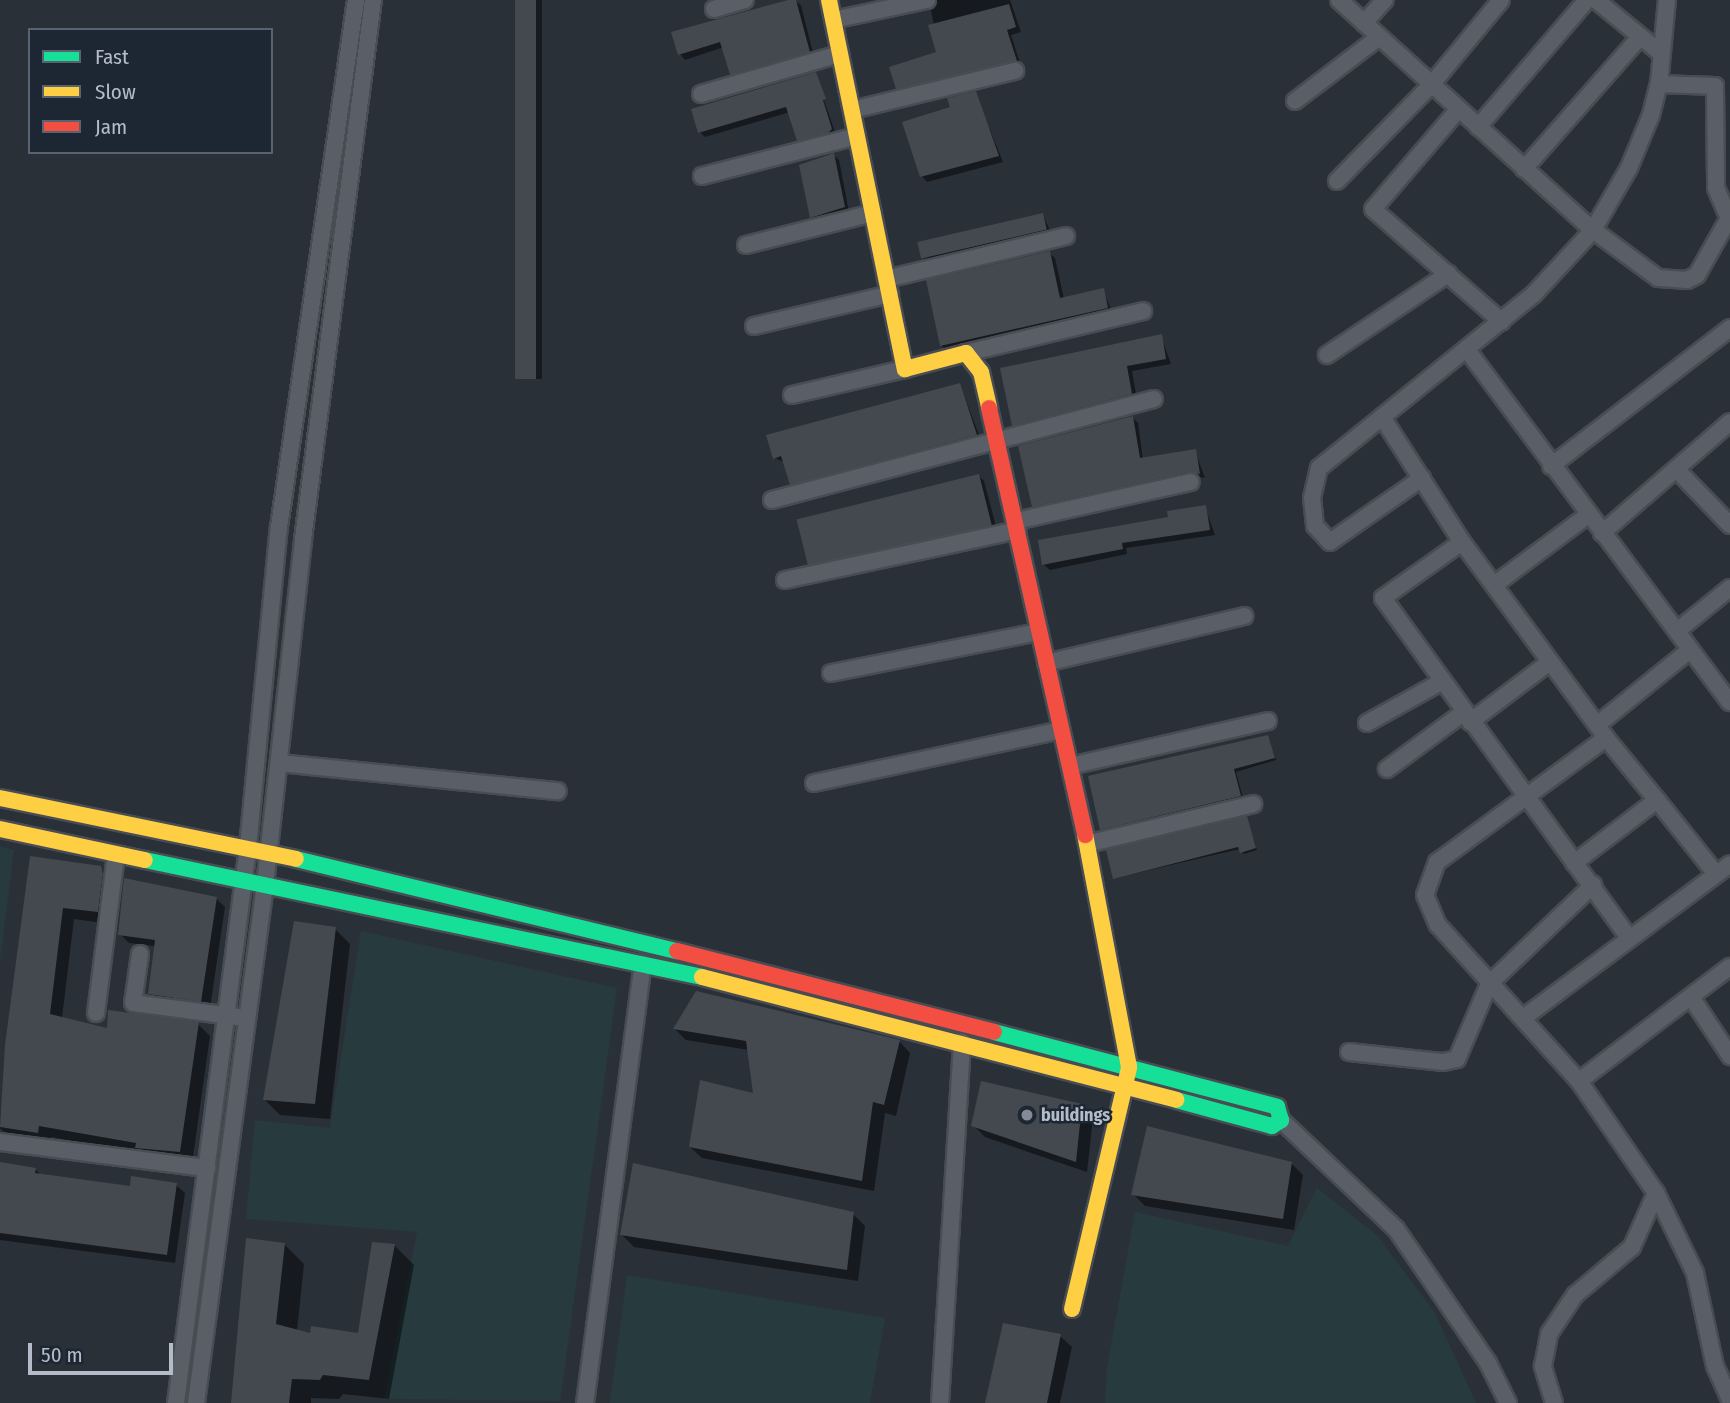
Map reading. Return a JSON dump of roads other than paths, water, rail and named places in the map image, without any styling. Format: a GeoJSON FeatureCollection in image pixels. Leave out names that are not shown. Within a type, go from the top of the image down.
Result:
{"type":"FeatureCollection","features":[{"type":"Feature","properties":{"kind":"street"},"geometry":{"type":"LineString","coordinates":[[176,1403],[248,847],[278,536],[356,0]]}},
{"type":"Feature","properties":{"kind":"street"},"geometry":{"type":"LineString","coordinates":[[196,1403],[265,885],[303,539],[373,0]]}},
{"type":"Feature","properties":{"kind":"street"},"geometry":{"type":"LineString","coordinates":[[713,9],[745,0]]}},
{"type":"Feature","properties":{"kind":"street"},"geometry":{"type":"LineString","coordinates":[[829,0],[905,369]]}},
{"type":"Feature","properties":{"kind":"street"},"geometry":{"type":"LineString","coordinates":[[833,20],[927,0]]}},
{"type":"Feature","properties":{"kind":"street"},"geometry":{"type":"LineString","coordinates":[[1339,0],[1593,230],[1658,278],[1687,280],[1706,265],[1729,220],[1716,188],[1722,86],[1660,84]]}},
{"type":"Feature","properties":{"kind":"street"},"geometry":{"type":"LineString","coordinates":[[1364,23],[1385,0]]}},
{"type":"Feature","properties":{"kind":"street"},"geometry":{"type":"LineString","coordinates":[[1337,181],[1431,85],[1501,0]]}},
{"type":"Feature","properties":{"kind":"street"},"geometry":{"type":"LineString","coordinates":[[1478,127],[1587,0]]}},
{"type":"Feature","properties":{"kind":"street"},"geometry":{"type":"LineString","coordinates":[[1596,0],[1639,38],[1662,54]]}},
{"type":"Feature","properties":{"kind":"street"},"geometry":{"type":"LineString","coordinates":[[1422,478],[1330,542],[1319,532],[1311,498],[1315,473],[1502,322],[1562,267],[1593,230],[1629,168],[1660,84],[1667,0]]}},
{"type":"Feature","properties":{"kind":"street"},"geometry":{"type":"LineString","coordinates":[[1295,101],[1379,37]]}},
{"type":"Feature","properties":{"kind":"street"},"geometry":{"type":"LineString","coordinates":[[1524,169],[1639,38]]}},
{"type":"Feature","properties":{"kind":"street"},"geometry":{"type":"LineString","coordinates":[[701,94],[840,54]]}},
{"type":"Feature","properties":{"kind":"street"},"geometry":{"type":"LineString","coordinates":[[852,110],[1015,71]]}},
{"type":"Feature","properties":{"kind":"street"},"geometry":{"type":"LineString","coordinates":[[1458,110],[1373,209],[1502,322]]}},
{"type":"Feature","properties":{"kind":"street"},"geometry":{"type":"LineString","coordinates":[[702,176],[857,136]]}},
{"type":"Feature","properties":{"kind":"street"},"geometry":{"type":"LineString","coordinates":[[746,245],[873,214]]}},
{"type":"Feature","properties":{"kind":"street"},"geometry":{"type":"LineString","coordinates":[[754,326],[1066,236]]}},
{"type":"Feature","properties":{"kind":"street"},"geometry":{"type":"LineString","coordinates":[[1327,355],[1448,274]]}},
{"type":"Feature","properties":{"kind":"street"},"geometry":{"type":"LineString","coordinates":[[792,395],[1143,311]]}},
{"type":"Feature","properties":{"kind":"street"},"geometry":{"type":"LineString","coordinates":[[1551,466],[1730,328]]}},
{"type":"Feature","properties":{"kind":"street"},"geometry":{"type":"LineString","coordinates":[[1468,351],[1551,466],[1730,702]]}},
{"type":"Feature","properties":{"kind":"street"},"geometry":{"type":"LineString","coordinates":[[966,354],[981,372],[1017,526],[1087,844],[1129,1067],[1072,1309]]}},
{"type":"Feature","properties":{"kind":"street"},"geometry":{"type":"LineString","coordinates":[[772,500],[1154,400]]}},
{"type":"Feature","properties":{"kind":"street"},"geometry":{"type":"LineString","coordinates":[[1382,417],[1462,542],[1601,732],[1716,874]]}},
{"type":"Feature","properties":{"kind":"street"},"geometry":{"type":"LineString","coordinates":[[1602,533],[1730,422]]}},
{"type":"Feature","properties":{"kind":"street"},"geometry":{"type":"LineString","coordinates":[[1676,469],[1729,526]]}},
{"type":"Feature","properties":{"kind":"street"},"geometry":{"type":"LineString","coordinates":[[785,580],[1191,482]]}},
{"type":"Feature","properties":{"kind":"street"},"geometry":{"type":"LineString","coordinates":[[285,485],[311,487]]}},
{"type":"Feature","properties":{"kind":"street"},"geometry":{"type":"LineString","coordinates":[[1494,585],[1588,515]]}},
{"type":"Feature","properties":{"kind":"street"},"geometry":{"type":"LineString","coordinates":[[278,536],[303,539]]}},
{"type":"Feature","properties":{"kind":"street"},"geometry":{"type":"LineString","coordinates":[[1462,542],[1383,598],[1466,718],[1628,936]]}},
{"type":"Feature","properties":{"kind":"street"},"geometry":{"type":"LineString","coordinates":[[1677,631],[1730,588]]}},
{"type":"Feature","properties":{"kind":"street"},"geometry":{"type":"LineString","coordinates":[[1046,663],[1245,616]]}},
{"type":"Feature","properties":{"kind":"street"},"geometry":{"type":"LineString","coordinates":[[831,673],[1039,632]]}},
{"type":"Feature","properties":{"kind":"street"},"geometry":{"type":"LineString","coordinates":[[1690,650],[1525,797],[1437,862],[1427,883],[1428,907],[1438,925],[1489,984],[1579,1081],[1656,1193],[1695,1272],[1716,1366],[1730,1400]]}},
{"type":"Feature","properties":{"kind":"street"},"geometry":{"type":"LineString","coordinates":[[1387,769],[1550,662]]}},
{"type":"Feature","properties":{"kind":"street"},"geometry":{"type":"LineString","coordinates":[[1367,723],[1441,682]]}},
{"type":"Feature","properties":{"kind":"street"},"geometry":{"type":"LineString","coordinates":[[1070,766],[1268,721]]}},
{"type":"Feature","properties":{"kind":"street"},"geometry":{"type":"LineString","coordinates":[[814,783],[1061,730]]}},
{"type":"Feature","properties":{"kind":"street"},"geometry":{"type":"LineString","coordinates":[[280,763],[558,790]]}},
{"type":"Feature","properties":{"kind":"street"},"geometry":{"type":"LineString","coordinates":[[0,798],[248,847],[842,992],[1277,1107],[1281,1120],[1396,1229],[1488,1363],[1508,1403]]}},
{"type":"Feature","properties":{"kind":"street"},"geometry":{"type":"LineString","coordinates":[[1574,863],[1657,800]]}},
{"type":"Feature","properties":{"kind":"street"},"geometry":{"type":"LineString","coordinates":[[1087,844],[1253,804]]}},
{"type":"Feature","properties":{"kind":"street"},"geometry":{"type":"LineString","coordinates":[[0,829],[643,964],[838,1009],[1272,1126],[1281,1120]]}},
{"type":"Feature","properties":{"kind":"street"},"geometry":{"type":"LineString","coordinates":[[96,1013],[116,854]]}},
{"type":"Feature","properties":{"kind":"street"},"geometry":{"type":"LineString","coordinates":[[1523,1018],[1628,936],[1730,864]]}},
{"type":"Feature","properties":{"kind":"street"},"geometry":{"type":"LineString","coordinates":[[1349,1052],[1452,1061],[1460,1054],[1489,984],[1593,886]]}},
{"type":"Feature","properties":{"kind":"street"},"geometry":{"type":"LineString","coordinates":[[140,954],[133,1003],[247,1018]]}},
{"type":"Feature","properties":{"kind":"street"},"geometry":{"type":"LineString","coordinates":[[585,1403],[643,964]]}},
{"type":"Feature","properties":{"kind":"street"},"geometry":{"type":"LineString","coordinates":[[1579,1081],[1730,967]]}},
{"type":"Feature","properties":{"kind":"street"},"geometry":{"type":"LineString","coordinates":[[838,1009],[842,992]]}},
{"type":"Feature","properties":{"kind":"street"},"geometry":{"type":"LineString","coordinates":[[1691,997],[1730,1056]]}},
{"type":"Feature","properties":{"kind":"street"},"geometry":{"type":"LineString","coordinates":[[940,1403],[962,1042]]}},
{"type":"Feature","properties":{"kind":"street"},"geometry":{"type":"LineString","coordinates":[[0,1142],[207,1168]]}},
{"type":"Feature","properties":{"kind":"street"},"geometry":{"type":"LineString","coordinates":[[1554,1403],[1543,1366],[1549,1334],[1576,1295],[1632,1247],[1656,1193]]}},
{"type":"Feature","properties":{"kind":"street"},"geometry":{"type":"LineString","coordinates":[[203,1199],[223,1202]]}},
{"type":"Feature","properties":{"kind":"place","name":"buildings"},"geometry":{"type":"Point","coordinates":[1027,1115]}}]}
